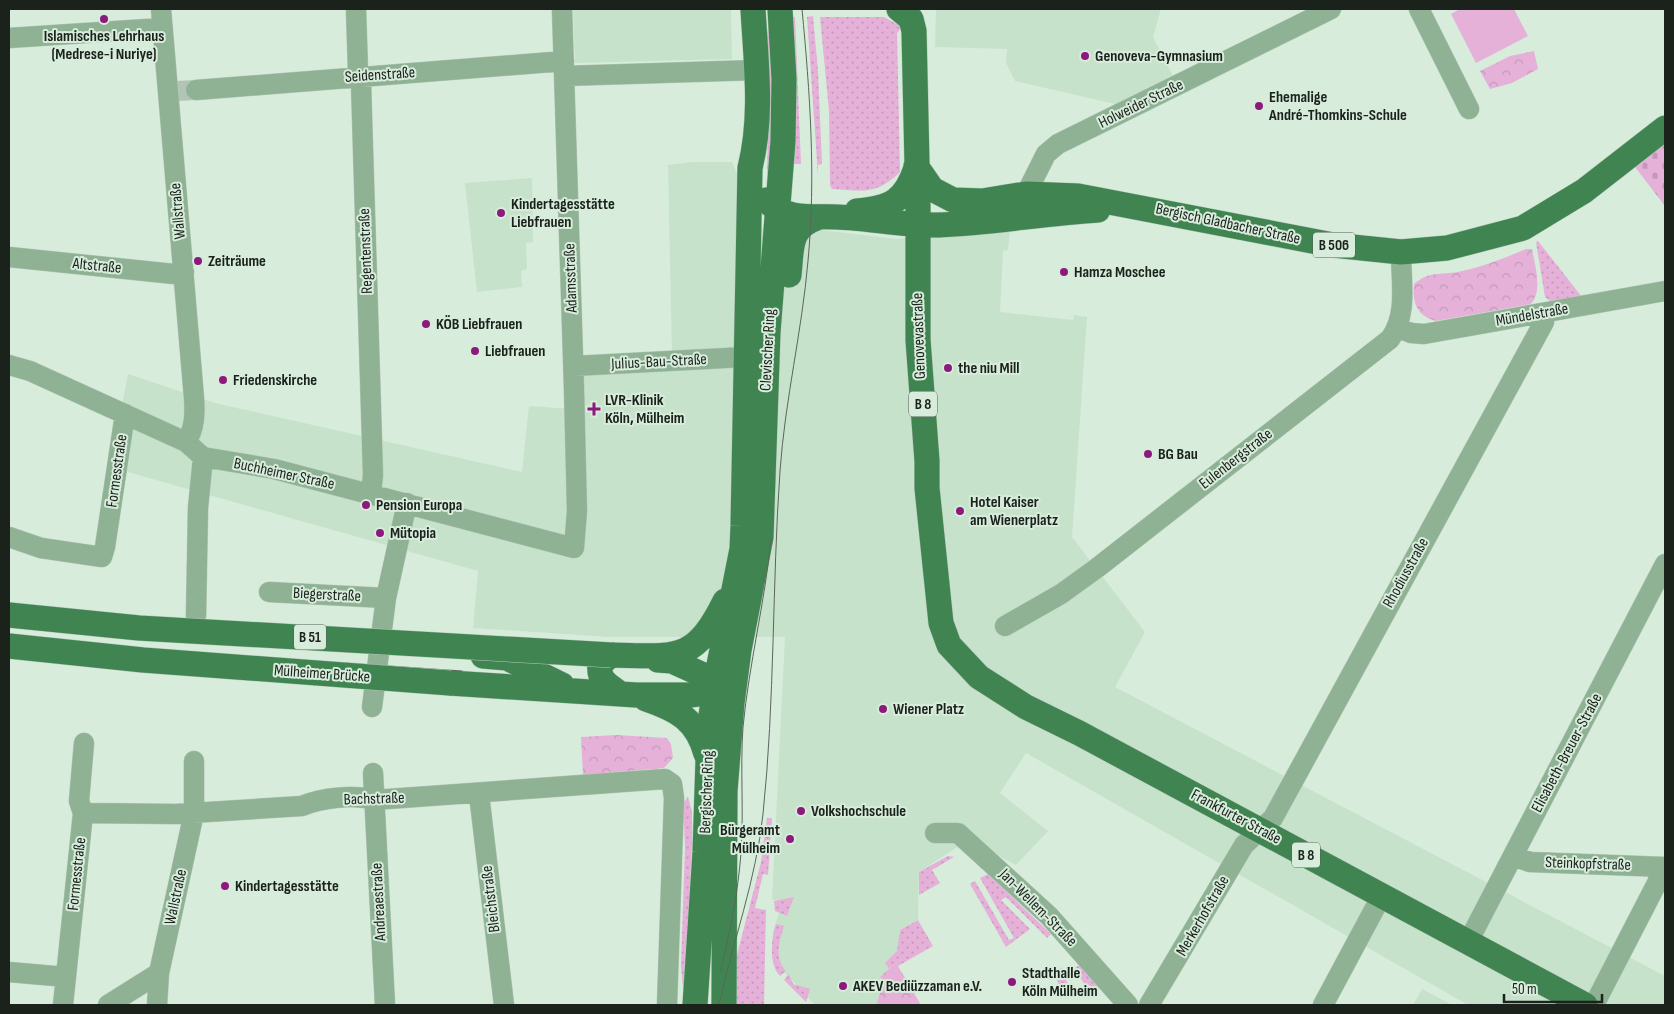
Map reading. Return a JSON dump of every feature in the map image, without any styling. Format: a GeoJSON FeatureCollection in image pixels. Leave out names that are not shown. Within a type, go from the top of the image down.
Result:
{"type":"FeatureCollection","features":[{"type":"Feature","properties":{"kind":"main road","name":"Clevischer Ring"},"geometry":{"type":"LineString","coordinates":[[734,580],[742,549],[750,168],[757,140],[757,70],[753,9]]}},
{"type":"Feature","properties":{"kind":"main road","name":"Clevischer Ring"},"geometry":{"type":"LineString","coordinates":[[721,687],[741,638],[758,558],[768,332],[783,140],[784,79],[779,9]]}},
{"type":"Feature","properties":{"kind":"main road"},"geometry":{"type":"LineString","coordinates":[[754,35],[763,17],[779,9]]}},
{"type":"Feature","properties":{"kind":"main road","name":"Genovevastraße"},"geometry":{"type":"LineString","coordinates":[[906,17],[916,166],[918,340],[927,461],[926,488],[938,607],[943,632],[949,645]]}},
{"type":"Feature","properties":{"kind":"main road","name":"Bergisch Gladbacher Straße"},"geometry":{"type":"LineString","coordinates":[[916,166],[925,182],[940,195],[953,200],[982,201],[1026,194],[1078,196],[1146,207],[1333,245],[1401,252],[1447,248],[1493,238],[1523,228],[1584,191],[1665,128]]}},
{"type":"Feature","properties":{"kind":"main road"},"geometry":{"type":"LineString","coordinates":[[757,140],[762,169],[762,193],[770,204],[778,210]]}},
{"type":"Feature","properties":{"kind":"main road"},"geometry":{"type":"LineString","coordinates":[[764,441],[785,320],[792,242],[798,228],[828,218],[885,207],[895,202],[911,182],[916,166]]}},
{"type":"Feature","properties":{"kind":"main road"},"geometry":{"type":"LineString","coordinates":[[918,224],[963,210],[982,201]]}},
{"type":"Feature","properties":{"kind":"main road","name":"Bergisch Gladbacher Straße"},"geometry":{"type":"LineString","coordinates":[[778,210],[828,218],[918,224],[989,222],[1056,212],[1146,207]]}},
{"type":"Feature","properties":{"kind":"main road","name":"B 51"},"geometry":{"type":"LineString","coordinates":[[9,616],[139,628],[611,655],[669,656],[685,652],[705,636],[734,580]]}},
{"type":"Feature","properties":{"kind":"main road","name":"Bergischer Ring"},"geometry":{"type":"LineString","coordinates":[[695,1005],[705,852],[708,760],[721,687],[734,580]]}},
{"type":"Feature","properties":{"kind":"main road","name":"Mülheimer Brücke"},"geometry":{"type":"LineString","coordinates":[[9,621],[171,637],[507,658],[572,690]]}},
{"type":"Feature","properties":{"kind":"main road","name":"Frankfurter Straße"},"geometry":{"type":"LineString","coordinates":[[949,645],[971,670],[1002,693],[1585,1005]]}},
{"type":"Feature","properties":{"kind":"main road","name":"Mülheimer Brücke"},"geometry":{"type":"LineString","coordinates":[[9,646],[143,660],[629,695]]}},
{"type":"Feature","properties":{"kind":"main road"},"geometry":{"type":"LineString","coordinates":[[611,655],[600,664],[599,674],[602,682],[629,695],[684,716],[702,740],[708,760]]}},
{"type":"Feature","properties":{"kind":"main road","name":"B 51"},"geometry":{"type":"LineString","coordinates":[[611,655],[672,661],[721,687]]}},
{"type":"Feature","properties":{"kind":"main road","name":"B 51"},"geometry":{"type":"LineString","coordinates":[[629,695],[721,687]]}},
{"type":"Feature","properties":{"kind":"main road","name":"Bergischer Ring"},"geometry":{"type":"LineString","coordinates":[[721,687],[724,809],[724,1005]]}},
{"type":"Feature","properties":{"kind":"street","name":"Regentenstraße"},"geometry":{"type":"LineString","coordinates":[[356,9],[360,77],[372,447],[371,494]]}},
{"type":"Feature","properties":{"kind":"street","name":"Adamsstraße"},"geometry":{"type":"LineString","coordinates":[[562,9],[574,366],[577,511],[574,548]]}},
{"type":"Feature","properties":{"kind":"street","name":"Holweider Straße"},"geometry":{"type":"LineString","coordinates":[[1026,194],[1046,154],[1058,144],[1331,9]]}},
{"type":"Feature","properties":{"kind":"street"},"geometry":{"type":"LineString","coordinates":[[1418,9],[1470,109]]}},
{"type":"Feature","properties":{"kind":"street"},"geometry":{"type":"LineString","coordinates":[[9,38],[161,18]]}},
{"type":"Feature","properties":{"kind":"street","name":"Wallstraße"},"geometry":{"type":"LineString","coordinates":[[161,18],[180,91],[184,272],[195,414],[191,434],[186,442]]}},
{"type":"Feature","properties":{"kind":"street","name":"Seidenstraße"},"geometry":{"type":"LineString","coordinates":[[180,91],[360,77],[564,68],[757,70]]}},
{"type":"Feature","properties":{"kind":"street"},"geometry":{"type":"LineString","coordinates":[[1398,328],[1402,315],[1401,252]]}},
{"type":"Feature","properties":{"kind":"street","name":"Altstraße"},"geometry":{"type":"LineString","coordinates":[[9,257],[174,274],[184,272]]}},
{"type":"Feature","properties":{"kind":"street","name":"Mündelstraße"},"geometry":{"type":"LineString","coordinates":[[1398,328],[1411,333],[1424,334],[1665,291]]}},
{"type":"Feature","properties":{"kind":"street","name":"Rhodiusstraße"},"geometry":{"type":"LineString","coordinates":[[1260,830],[1273,818],[1544,322],[1543,313]]}},
{"type":"Feature","properties":{"kind":"street","name":"Eulenbergstraße"},"geometry":{"type":"LineString","coordinates":[[1005,626],[1061,594],[1098,568],[1390,339],[1398,328]]}},
{"type":"Feature","properties":{"kind":"street","name":"Julius-Bau-Straße"},"geometry":{"type":"LineString","coordinates":[[574,366],[745,357]]}},
{"type":"Feature","properties":{"kind":"street"},"geometry":{"type":"LineString","coordinates":[[9,365],[30,371],[186,442],[203,457],[198,508],[196,616]]}},
{"type":"Feature","properties":{"kind":"street","name":"Formesstraße"},"geometry":{"type":"LineString","coordinates":[[9,537],[41,548],[102,557],[125,414]]}},
{"type":"Feature","properties":{"kind":"street","name":"Buchheimer Straße"},"geometry":{"type":"LineString","coordinates":[[203,457],[274,470],[407,503],[574,548]]}},
{"type":"Feature","properties":{"kind":"street"},"geometry":{"type":"LineString","coordinates":[[372,707],[386,598],[407,503]]}},
{"type":"Feature","properties":{"kind":"street","name":"Elisabeth-Breuer-Straße"},"geometry":{"type":"LineString","coordinates":[[1468,942],[1663,575]]}},
{"type":"Feature","properties":{"kind":"street","name":"Biegerstraße"},"geometry":{"type":"LineString","coordinates":[[268,592],[386,598]]}},
{"type":"Feature","properties":{"kind":"street","name":"Formesstraße"},"geometry":{"type":"LineString","coordinates":[[64,1005],[81,807],[84,743]]}},
{"type":"Feature","properties":{"kind":"street","name":"Wallstraße"},"geometry":{"type":"LineString","coordinates":[[157,1005],[159,973],[194,813],[194,761]]}},
{"type":"Feature","properties":{"kind":"street"},"geometry":{"type":"LineString","coordinates":[[373,773],[374,800]]}},
{"type":"Feature","properties":{"kind":"street","name":"Bachstraße"},"geometry":{"type":"LineString","coordinates":[[81,807],[194,813],[302,806],[313,802],[356,798],[374,800],[479,794],[665,779]]}},
{"type":"Feature","properties":{"kind":"street","name":"Bergischer Ring"},"geometry":{"type":"LineString","coordinates":[[665,779],[672,784],[674,798],[667,1005]]}},
{"type":"Feature","properties":{"kind":"street","name":"Bleichstraße"},"geometry":{"type":"LineString","coordinates":[[479,794],[504,1005]]}},
{"type":"Feature","properties":{"kind":"street","name":"Andreaestraße"},"geometry":{"type":"LineString","coordinates":[[374,800],[385,1005]]}},
{"type":"Feature","properties":{"kind":"street","name":"Merkerhofstraße"},"geometry":{"type":"LineString","coordinates":[[1149,1005],[1244,845],[1260,830]]}},
{"type":"Feature","properties":{"kind":"street","name":"Jan-Wellem-Straße"},"geometry":{"type":"LineString","coordinates":[[935,833],[958,833],[1012,880],[1049,916],[1128,1005]]}},
{"type":"Feature","properties":{"kind":"street","name":"Steinkopfstraße"},"geometry":{"type":"LineString","coordinates":[[1513,856],[1530,862],[1662,867]]}},
{"type":"Feature","properties":{"kind":"street"},"geometry":{"type":"LineString","coordinates":[[1594,1005],[1658,881],[1662,867]]}},
{"type":"Feature","properties":{"kind":"street"},"geometry":{"type":"LineString","coordinates":[[1323,1005],[1382,895]]}},
{"type":"Feature","properties":{"kind":"street"},"geometry":{"type":"LineString","coordinates":[[9,972],[66,977]]}},
{"type":"Feature","properties":{"kind":"street"},"geometry":{"type":"LineString","coordinates":[[108,1005],[159,973]]}},
{"type":"Feature","properties":{"kind":"shaded area"},"geometry":{"type":"Polygon","coordinates":[[[573,9],[731,9],[732,59],[575,63],[573,9]]]}},
{"type":"Feature","properties":{"kind":"shaded area","name":"Genoveva-Gymnasium"},"geometry":{"type":"Polygon","coordinates":[[[936,9],[1161,9],[1153,37],[1173,76],[1115,104],[1015,81],[1006,63],[1007,49],[935,47],[936,9]]]}},
{"type":"Feature","properties":{"kind":"shaded area"},"geometry":{"type":"Polygon","coordinates":[[[691,162],[732,162],[759,228],[822,230],[896,239],[1010,230],[1008,250],[1003,251],[1000,312],[1073,320],[1074,315],[1087,317],[1072,537],[1145,632],[1115,687],[1665,976],[1665,1005],[1468,1005],[1026,753],[1000,793],[1048,831],[1016,865],[968,840],[919,872],[918,920],[900,930],[896,962],[884,981],[876,1005],[815,1005],[772,959],[773,932],[783,900],[772,900],[785,637],[610,637],[473,628],[478,571],[110,467],[128,374],[215,403],[522,472],[529,406],[572,409],[583,372],[672,356],[668,165],[691,162]]]}},
{"type":"Feature","properties":{"kind":"shaded area","name":"Kindertagesstätte Liebfrauen"},"geometry":{"type":"Polygon","coordinates":[[[532,178],[533,242],[526,243],[527,269],[521,271],[522,287],[477,292],[465,183],[532,178]]]}},
{"type":"Feature","properties":{"kind":"shaded area"},"geometry":{"type":"Polygon","coordinates":[[[1422,989],[1452,1005],[1413,1005],[1422,989]]]}},
{"type":"Feature","properties":{"kind":"green space"},"geometry":{"type":"Polygon","coordinates":[[[1460,9],[1514,9],[1528,36],[1476,63],[1451,14],[1460,9]]]}},
{"type":"Feature","properties":{"kind":"green space"},"geometry":{"type":"Polygon","coordinates":[[[813,16],[818,71],[822,164],[818,165],[818,175],[807,17],[813,16]]]}},
{"type":"Feature","properties":{"kind":"green space"},"geometry":{"type":"Polygon","coordinates":[[[790,17],[795,17],[801,164],[791,164],[790,17]]]}},
{"type":"Feature","properties":{"kind":"green space"},"geometry":{"type":"Polygon","coordinates":[[[820,17],[884,17],[902,27],[897,33],[900,172],[884,185],[877,188],[861,191],[832,189],[830,185],[829,111],[820,17]]]}},
{"type":"Feature","properties":{"kind":"green space"},"geometry":{"type":"Polygon","coordinates":[[[768,30],[773,30],[773,174],[767,174],[769,86],[766,34],[768,30]]]}},
{"type":"Feature","properties":{"kind":"green space"},"geometry":{"type":"Polygon","coordinates":[[[1534,51],[1538,69],[1512,83],[1490,89],[1480,71],[1510,56],[1534,51]]]}},
{"type":"Feature","properties":{"kind":"green space"},"geometry":{"type":"Polygon","coordinates":[[[1665,143],[1665,206],[1635,167],[1665,143]]]}},
{"type":"Feature","properties":{"kind":"green space"},"geometry":{"type":"Polygon","coordinates":[[[1538,241],[1582,297],[1550,301],[1545,297],[1536,242],[1538,241]]]}},
{"type":"Feature","properties":{"kind":"green space"},"geometry":{"type":"Polygon","coordinates":[[[1526,249],[1532,249],[1537,278],[1537,292],[1531,304],[1436,321],[1424,316],[1417,308],[1414,297],[1414,284],[1419,280],[1430,275],[1476,268],[1526,249]]]}},
{"type":"Feature","properties":{"kind":"green space"},"geometry":{"type":"Polygon","coordinates":[[[616,735],[667,738],[671,744],[673,758],[664,768],[583,775],[581,737],[616,735]]]}},
{"type":"Feature","properties":{"kind":"green space"},"geometry":{"type":"Polygon","coordinates":[[[688,797],[692,811],[692,845],[684,997],[681,967],[685,847],[683,803],[688,797]]]}},
{"type":"Feature","properties":{"kind":"green space"},"geometry":{"type":"Polygon","coordinates":[[[767,818],[772,818],[768,875],[763,874],[755,908],[766,910],[764,1005],[731,1005],[731,978],[761,862],[767,818]]]}},
{"type":"Feature","properties":{"kind":"green space"},"geometry":{"type":"Polygon","coordinates":[[[948,856],[954,857],[932,870],[940,883],[919,895],[919,872],[948,856]]]}},
{"type":"Feature","properties":{"kind":"green space"},"geometry":{"type":"Polygon","coordinates":[[[988,874],[1051,934],[1047,938],[1006,897],[1001,900],[1030,929],[1006,947],[970,884],[975,881],[1009,940],[1014,938],[980,878],[988,874]]]}},
{"type":"Feature","properties":{"kind":"green space"},"geometry":{"type":"Polygon","coordinates":[[[794,897],[787,916],[775,911],[774,901],[794,897]]]}},
{"type":"Feature","properties":{"kind":"green space"},"geometry":{"type":"Polygon","coordinates":[[[918,920],[933,946],[898,966],[896,962],[889,968],[885,963],[897,951],[900,930],[918,920]]]}},
{"type":"Feature","properties":{"kind":"green space"},"geometry":{"type":"Polygon","coordinates":[[[776,924],[784,926],[779,944],[779,955],[782,966],[786,971],[780,976],[774,965],[772,952],[776,924]]]}},
{"type":"Feature","properties":{"kind":"green space"},"geometry":{"type":"Polygon","coordinates":[[[896,962],[921,1005],[876,1005],[884,981],[880,977],[896,962]]]}},
{"type":"Feature","properties":{"kind":"green space"},"geometry":{"type":"Polygon","coordinates":[[[1079,965],[1099,988],[1094,992],[1088,984],[1086,986],[1074,969],[1079,965]]]}},
{"type":"Feature","properties":{"kind":"green space"},"geometry":{"type":"Polygon","coordinates":[[[1061,967],[1069,987],[1062,991],[1056,976],[1061,967]]]}},
{"type":"Feature","properties":{"kind":"green space"},"geometry":{"type":"Polygon","coordinates":[[[789,974],[793,984],[810,989],[806,1002],[784,980],[789,974]]]}},
{"type":"Feature","properties":{"kind":"tunnel"},"geometry":{"type":"LineString","coordinates":[[177,91],[196,90]]}},
{"type":"Feature","properties":{"kind":"tram line"},"geometry":{"type":"LineString","coordinates":[[719,1005],[750,887],[760,839],[767,771],[782,444],[802,313],[812,198],[811,135],[802,9]]}},
{"type":"Feature","properties":{"kind":"tram line"},"geometry":{"type":"LineString","coordinates":[[721,970],[740,868],[743,727],[771,539]]}},
{"type":"Feature","properties":{"kind":"tram line"},"geometry":{"type":"LineString","coordinates":[[9,635],[183,652],[462,671]]}},
{"type":"Feature","properties":{"kind":"place","name":"Islamisches Lehrhaus (Medrese-i Nuriye)"},"geometry":{"type":"Point","coordinates":[104,19]}},
{"type":"Feature","properties":{"kind":"place","name":"Genoveva-Gymnasium"},"geometry":{"type":"Point","coordinates":[1085,56]}},
{"type":"Feature","properties":{"kind":"place","name":"Ehemalige André-Thomkins-Schule"},"geometry":{"type":"Point","coordinates":[1259,106]}},
{"type":"Feature","properties":{"kind":"place","name":"Kindertagesstätte Liebfrauen"},"geometry":{"type":"Point","coordinates":[501,213]}},
{"type":"Feature","properties":{"kind":"place","name":"Zeiträume"},"geometry":{"type":"Point","coordinates":[198,261]}},
{"type":"Feature","properties":{"kind":"place","name":"Hamza Moschee"},"geometry":{"type":"Point","coordinates":[1064,272]}},
{"type":"Feature","properties":{"kind":"place","name":"KÖB Liebfrauen"},"geometry":{"type":"Point","coordinates":[426,324]}},
{"type":"Feature","properties":{"kind":"place","name":"Liebfrauen"},"geometry":{"type":"Point","coordinates":[475,351]}},
{"type":"Feature","properties":{"kind":"place","name":"the niu Mill"},"geometry":{"type":"Point","coordinates":[948,368]}},
{"type":"Feature","properties":{"kind":"place","name":"Friedenskirche"},"geometry":{"type":"Point","coordinates":[223,380]}},
{"type":"Feature","properties":{"kind":"place","name":"LVR-Klinik Köln, Mülheim"},"geometry":{"type":"Point","coordinates":[594,409]}},
{"type":"Feature","properties":{"kind":"place","name":"BG Bau"},"geometry":{"type":"Point","coordinates":[1148,454]}},
{"type":"Feature","properties":{"kind":"place","name":"Pension Europa"},"geometry":{"type":"Point","coordinates":[366,505]}},
{"type":"Feature","properties":{"kind":"place","name":"Hotel Kaiser am Wienerplatz"},"geometry":{"type":"Point","coordinates":[960,511]}},
{"type":"Feature","properties":{"kind":"place","name":"Mütopia"},"geometry":{"type":"Point","coordinates":[380,533]}},
{"type":"Feature","properties":{"kind":"place","name":"Wiener Platz"},"geometry":{"type":"Point","coordinates":[883,709]}},
{"type":"Feature","properties":{"kind":"place","name":"Volkshochschule"},"geometry":{"type":"Point","coordinates":[801,811]}},
{"type":"Feature","properties":{"kind":"place","name":"Bürgeramt Mülheim"},"geometry":{"type":"Point","coordinates":[790,839]}},
{"type":"Feature","properties":{"kind":"place","name":"Kindertagesstätte"},"geometry":{"type":"Point","coordinates":[225,886]}},
{"type":"Feature","properties":{"kind":"place","name":"Stadthalle Köln Mülheim"},"geometry":{"type":"Point","coordinates":[1012,982]}},
{"type":"Feature","properties":{"kind":"place","name":"AKEV Bediüzzaman e.V."},"geometry":{"type":"Point","coordinates":[843,986]}}]}
